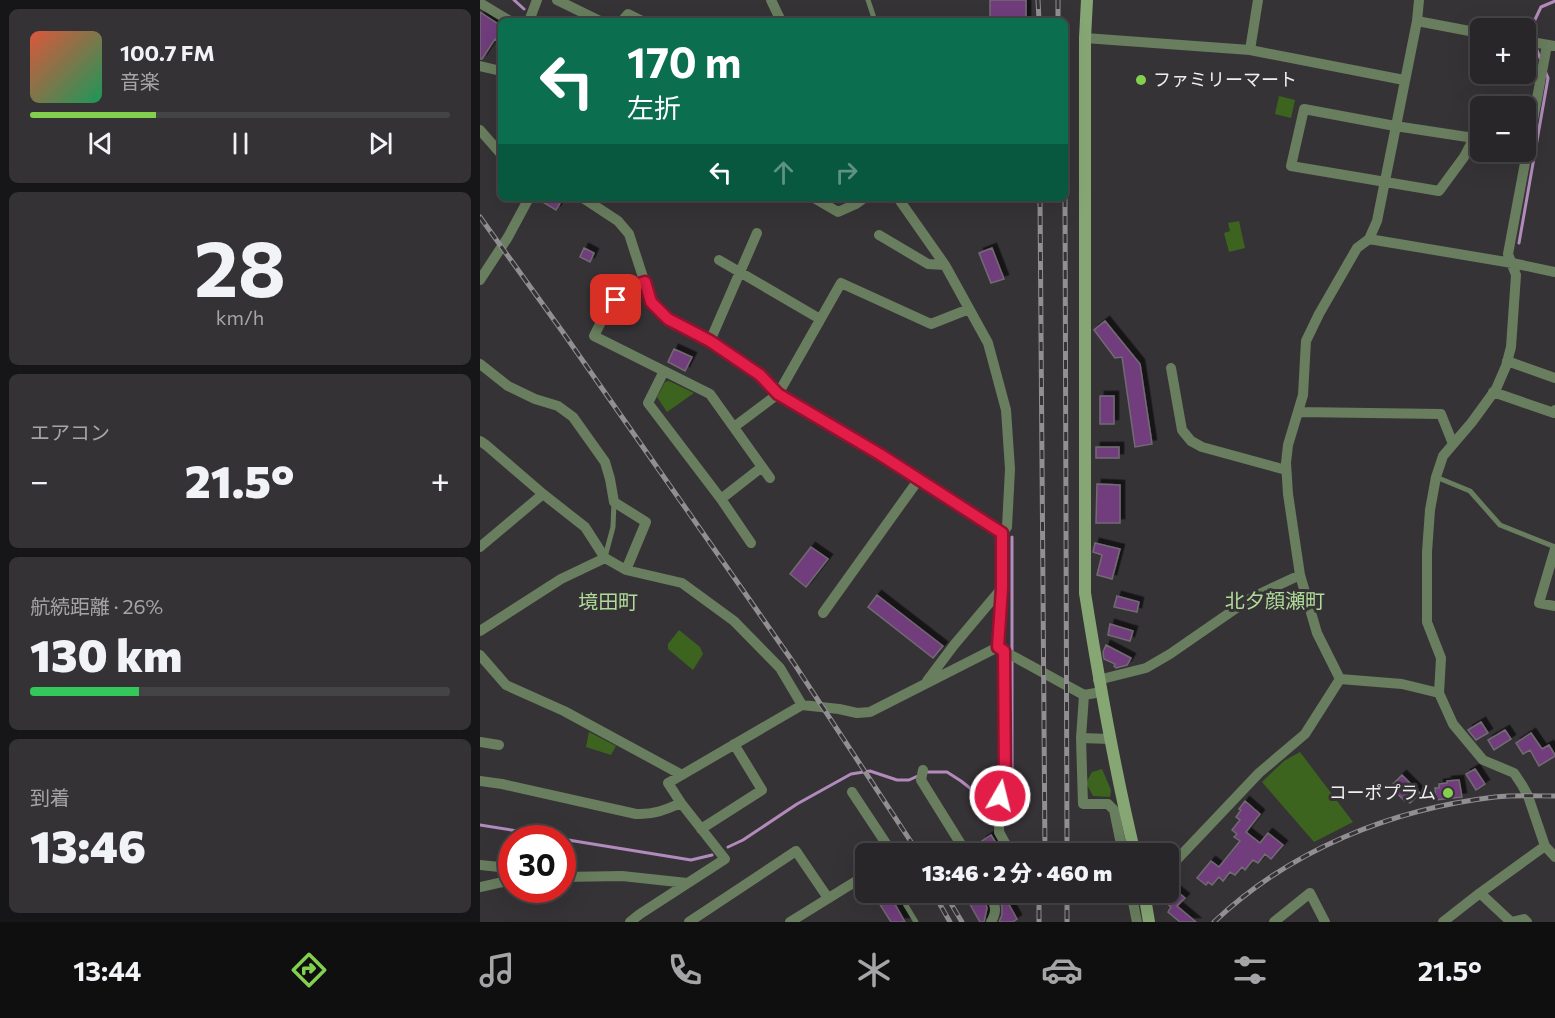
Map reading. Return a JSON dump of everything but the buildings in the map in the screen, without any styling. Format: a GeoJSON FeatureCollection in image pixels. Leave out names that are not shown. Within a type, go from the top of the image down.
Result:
{"type":"FeatureCollection","features":[{"type":"Feature","properties":{"kind":"street"},"geometry":{"type":"LineString","coordinates":[[530,18],[537,0]]}},
{"type":"Feature","properties":{"kind":"street"},"geometry":{"type":"LineString","coordinates":[[557,0],[594,18]]}},
{"type":"Feature","properties":{"kind":"street"},"geometry":{"type":"LineString","coordinates":[[771,0],[780,18]]}},
{"type":"Feature","properties":{"kind":"street"},"geometry":{"type":"LineString","coordinates":[[1087,0],[1085,38],[1085,593],[1110,739],[1132,843]]}},
{"type":"Feature","properties":{"kind":"street"},"geometry":{"type":"LineString","coordinates":[[1250,50],[1258,0]]}},
{"type":"Feature","properties":{"kind":"street"},"geometry":{"type":"LineString","coordinates":[[1340,679],[1317,633],[1300,575],[1288,494],[1286,470],[1288,445],[1303,395],[1306,341],[1357,248],[1369,239],[1377,221],[1417,21],[1419,0]]}},
{"type":"Feature","properties":{"kind":"street"},"geometry":{"type":"LineString","coordinates":[[480,3],[505,18]]}},
{"type":"Feature","properties":{"kind":"street"},"geometry":{"type":"LineString","coordinates":[[1417,21],[1470,31]]}},
{"type":"Feature","properties":{"kind":"street"},"geometry":{"type":"LineString","coordinates":[[1085,38],[1250,50],[1404,80]]}},
{"type":"Feature","properties":{"kind":"street"},"geometry":{"type":"LineString","coordinates":[[1536,43],[1551,46],[1509,245],[1508,254],[1516,275],[1511,347],[1493,392],[1472,422],[1443,456],[1436,477],[1430,510],[1427,552],[1426,622],[1441,658],[1439,693],[1453,724],[1483,760],[1514,773],[1522,785],[1545,846],[1555,856]]}},
{"type":"Feature","properties":{"kind":"street"},"geometry":{"type":"LineString","coordinates":[[480,66],[498,70]]}},
{"type":"Feature","properties":{"kind":"street"},"geometry":{"type":"LineString","coordinates":[[1304,109],[1474,138],[1464,157],[1439,191],[1384,183],[1291,166],[1304,109]]}},
{"type":"Feature","properties":{"kind":"street"},"geometry":{"type":"LineString","coordinates":[[480,130],[498,151]]}},
{"type":"Feature","properties":{"kind":"street"},"geometry":{"type":"LineString","coordinates":[[480,280],[508,237],[527,201]]}},
{"type":"Feature","properties":{"kind":"street"},"geometry":{"type":"LineString","coordinates":[[588,201],[618,221],[629,234],[651,302],[668,319],[710,341],[760,375],[778,394],[881,455],[1002,533]]}},
{"type":"Feature","properties":{"kind":"street"},"geometry":{"type":"LineString","coordinates":[[819,201],[838,212],[860,201]]}},
{"type":"Feature","properties":{"kind":"street"},"geometry":{"type":"LineString","coordinates":[[900,201],[945,265],[988,343],[1006,410],[1010,469],[1007,526],[1002,533],[1001,649],[1005,782],[1001,792],[999,832],[1005,843]]}},
{"type":"Feature","properties":{"kind":"street"},"geometry":{"type":"LineString","coordinates":[[710,341],[758,233]]}},
{"type":"Feature","properties":{"kind":"street"},"geometry":{"type":"LineString","coordinates":[[879,235],[928,264],[945,265]]}},
{"type":"Feature","properties":{"kind":"street"},"geometry":{"type":"LineString","coordinates":[[1369,239],[1555,272]]}},
{"type":"Feature","properties":{"kind":"street"},"geometry":{"type":"LineString","coordinates":[[719,260],[820,319]]}},
{"type":"Feature","properties":{"kind":"street"},"geometry":{"type":"LineString","coordinates":[[645,282],[625,289],[607,310],[594,336],[710,394],[770,478]]}},
{"type":"Feature","properties":{"kind":"street"},"geometry":{"type":"LineString","coordinates":[[734,427],[778,394],[841,283],[931,324],[969,309]]}},
{"type":"Feature","properties":{"kind":"street"},"geometry":{"type":"LineString","coordinates":[[1507,361],[1555,378]]}},
{"type":"Feature","properties":{"kind":"street"},"geometry":{"type":"LineString","coordinates":[[480,364],[508,386],[535,399],[558,406],[573,417],[605,462],[614,502],[646,522],[626,570]]}},
{"type":"Feature","properties":{"kind":"street"},"geometry":{"type":"LineString","coordinates":[[1171,368],[1182,430],[1191,441],[1202,447],[1286,470]]}},
{"type":"Feature","properties":{"kind":"street"},"geometry":{"type":"LineString","coordinates":[[664,371],[648,403],[721,499],[751,543]]}},
{"type":"Feature","properties":{"kind":"street"},"geometry":{"type":"LineString","coordinates":[[1493,392],[1554,413],[1555,410]]}},
{"type":"Feature","properties":{"kind":"street"},"geometry":{"type":"LineString","coordinates":[[1298,412],[1441,414],[1453,444]]}},
{"type":"Feature","properties":{"kind":"street"},"geometry":{"type":"LineString","coordinates":[[480,441],[543,495],[585,527],[605,558],[626,570],[682,583],[734,621],[780,668],[802,705]]}},
{"type":"Feature","properties":{"kind":"street"},"geometry":{"type":"LineString","coordinates":[[721,499],[762,467]]}},
{"type":"Feature","properties":{"kind":"street"},"geometry":{"type":"LineString","coordinates":[[823,613],[919,479]]}},
{"type":"Feature","properties":{"kind":"street"},"geometry":{"type":"LineString","coordinates":[[480,547],[543,495]]}},
{"type":"Feature","properties":{"kind":"street"},"geometry":{"type":"LineString","coordinates":[[1555,548],[1539,603],[1555,606]]}},
{"type":"Feature","properties":{"kind":"street"},"geometry":{"type":"LineString","coordinates":[[480,631],[561,579],[605,558]]}},
{"type":"Feature","properties":{"kind":"street"},"geometry":{"type":"LineString","coordinates":[[1084,694],[1146,668],[1251,598],[1300,575]]}},
{"type":"Feature","properties":{"kind":"street"},"geometry":{"type":"LineString","coordinates":[[924,685],[1002,588]]}},
{"type":"Feature","properties":{"kind":"street"},"geometry":{"type":"LineString","coordinates":[[1001,649],[1084,694]]}},
{"type":"Feature","properties":{"kind":"street"},"geometry":{"type":"LineString","coordinates":[[630,922],[725,859],[668,783],[802,705],[857,713],[870,712],[1001,649]]}},
{"type":"Feature","properties":{"kind":"street"},"geometry":{"type":"LineString","coordinates":[[480,655],[506,685],[564,711],[682,775]]}},
{"type":"Feature","properties":{"kind":"street"},"geometry":{"type":"LineString","coordinates":[[1340,679],[1402,684],[1439,693]]}},
{"type":"Feature","properties":{"kind":"street"},"geometry":{"type":"LineString","coordinates":[[1179,857],[1259,773],[1305,734],[1340,679]]}},
{"type":"Feature","properties":{"kind":"street"},"geometry":{"type":"LineString","coordinates":[[1084,694],[1081,738],[1083,804],[1108,804],[1112,807],[1120,843]]}},
{"type":"Feature","properties":{"kind":"street"},"geometry":{"type":"LineString","coordinates":[[1081,738],[1110,739]]}},
{"type":"Feature","properties":{"kind":"street"},"geometry":{"type":"LineString","coordinates":[[480,742],[500,745]]}},
{"type":"Feature","properties":{"kind":"street"},"geometry":{"type":"LineString","coordinates":[[701,829],[762,790],[734,744]]}},
{"type":"Feature","properties":{"kind":"street"},"geometry":{"type":"LineString","coordinates":[[922,775],[961,843]]}},
{"type":"Feature","properties":{"kind":"street"},"geometry":{"type":"LineString","coordinates":[[480,781],[636,814],[649,815],[681,803]]}},
{"type":"Feature","properties":{"kind":"street"},"geometry":{"type":"LineString","coordinates":[[852,792],[886,843]]}},
{"type":"Feature","properties":{"kind":"street"},"geometry":{"type":"LineString","coordinates":[[1443,922],[1480,892],[1545,846]]}},
{"type":"Feature","properties":{"kind":"street"},"geometry":{"type":"LineString","coordinates":[[689,922],[796,851],[828,898]]}},
{"type":"Feature","properties":{"kind":"street"},"geometry":{"type":"LineString","coordinates":[[480,865],[498,867]]}},
{"type":"Feature","properties":{"kind":"street"},"geometry":{"type":"LineString","coordinates":[[576,877],[622,876],[687,883]]}},
{"type":"Feature","properties":{"kind":"street"},"geometry":{"type":"LineString","coordinates":[[790,922],[855,882]]}},
{"type":"Feature","properties":{"kind":"street"},"geometry":{"type":"LineString","coordinates":[[480,887],[498,883]]}},
{"type":"Feature","properties":{"kind":"street"},"geometry":{"type":"LineString","coordinates":[[1274,922],[1310,892],[1325,922]]}},
{"type":"Feature","properties":{"kind":"street"},"geometry":{"type":"LineString","coordinates":[[1480,892],[1511,922],[1524,919],[1527,922]]}},
{"type":"Feature","properties":{"kind":"street"},"geometry":{"type":"LineString","coordinates":[[991,922],[996,914],[994,903]]}},
{"type":"Feature","properties":{"kind":"street"},"geometry":{"type":"LineString","coordinates":[[1133,903],[1137,922]]}},
{"type":"Feature","properties":{"kind":"street"},"geometry":{"type":"LineString","coordinates":[[1146,903],[1149,922]]}},
{"type":"Feature","properties":{"kind":"lane"},"geometry":{"type":"LineString","coordinates":[[868,0],[874,18]]}},
{"type":"Feature","properties":{"kind":"lane"},"geometry":{"type":"LineString","coordinates":[[1436,477],[1470,491],[1500,525],[1555,548]]}},
{"type":"Feature","properties":{"kind":"lane"},"geometry":{"type":"LineString","coordinates":[[605,558],[613,527],[614,502]]}},
{"type":"Feature","properties":{"kind":"lane"},"geometry":{"type":"LineString","coordinates":[[905,903],[916,922]]}},
{"type":"Feature","properties":{"kind":"green space"},"geometry":{"type":"Polygon","coordinates":[[[1279,96],[1295,100],[1291,118],[1275,114],[1279,96]]]}},
{"type":"Feature","properties":{"kind":"green space"},"geometry":{"type":"Polygon","coordinates":[[[1239,221],[1245,248],[1229,252],[1224,233],[1230,231],[1228,223],[1239,221]]]}},
{"type":"Feature","properties":{"kind":"green space"},"geometry":{"type":"Polygon","coordinates":[[[669,381],[694,393],[667,412],[657,397],[665,382],[669,381]]]}},
{"type":"Feature","properties":{"kind":"green space"},"geometry":{"type":"Polygon","coordinates":[[[679,630],[700,647],[703,654],[693,670],[668,649],[668,644],[679,630]]]}},
{"type":"Feature","properties":{"kind":"green space"},"geometry":{"type":"Polygon","coordinates":[[[589,732],[616,746],[611,755],[586,747],[589,732]]]}},
{"type":"Feature","properties":{"kind":"green space"},"geometry":{"type":"Polygon","coordinates":[[[1300,752],[1353,822],[1314,842],[1262,782],[1284,761],[1300,752]]]}},
{"type":"Feature","properties":{"kind":"green space"},"geometry":{"type":"Polygon","coordinates":[[[1102,769],[1111,790],[1110,797],[1093,796],[1086,783],[1092,772],[1102,769]]]}},
{"type":"Feature","properties":{"kind":"waterway"},"geometry":{"type":"LineString","coordinates":[[514,0],[524,9]]}},
{"type":"Feature","properties":{"kind":"waterway"},"geometry":{"type":"LineString","coordinates":[[1536,18],[1541,7],[1555,1]]}},
{"type":"Feature","properties":{"kind":"waterway"},"geometry":{"type":"LineString","coordinates":[[1536,48],[1540,58]]}},
{"type":"Feature","properties":{"kind":"waterway"},"geometry":{"type":"LineString","coordinates":[[1519,243],[1548,78],[1546,73]]}},
{"type":"Feature","properties":{"kind":"waterway"},"geometry":{"type":"LineString","coordinates":[[1012,537],[1012,652]]}},
{"type":"Feature","properties":{"kind":"waterway"},"geometry":{"type":"LineString","coordinates":[[1003,792],[1007,792],[1012,782],[1012,659]]}},
{"type":"Feature","properties":{"kind":"waterway"},"geometry":{"type":"LineString","coordinates":[[728,847],[851,774],[870,771],[897,780],[909,780],[920,775]]}},
{"type":"Feature","properties":{"kind":"waterway"},"geometry":{"type":"LineString","coordinates":[[926,772],[947,772],[975,792],[997,792]]}},
{"type":"Feature","properties":{"kind":"waterway"},"geometry":{"type":"LineString","coordinates":[[480,825],[498,828]]}},
{"type":"Feature","properties":{"kind":"waterway"},"geometry":{"type":"LineString","coordinates":[[576,841],[691,860],[712,855]]}},
{"type":"Feature","properties":{"kind":"railway"},"geometry":{"type":"LineString","coordinates":[[1038,0],[1039,18]]}},
{"type":"Feature","properties":{"kind":"railway"},"geometry":{"type":"LineString","coordinates":[[1058,0],[1058,18]]}},
{"type":"Feature","properties":{"kind":"railway"},"geometry":{"type":"LineString","coordinates":[[1040,201],[1045,843]]}},
{"type":"Feature","properties":{"kind":"railway"},"geometry":{"type":"LineString","coordinates":[[1065,201],[1067,843]]}},
{"type":"Feature","properties":{"kind":"railway"},"geometry":{"type":"LineString","coordinates":[[480,217],[793,662],[912,843]]}},
{"type":"Feature","properties":{"kind":"railway"},"geometry":{"type":"LineString","coordinates":[[1214,922],[1244,896],[1275,874],[1344,837],[1381,823],[1418,811],[1456,803],[1502,796],[1555,796]]}},
{"type":"Feature","properties":{"kind":"railway"},"geometry":{"type":"LineString","coordinates":[[939,903],[950,922]]}},
{"type":"Feature","properties":{"kind":"railway"},"geometry":{"type":"LineString","coordinates":[[951,903],[962,922]]}},
{"type":"Feature","properties":{"kind":"railway"},"geometry":{"type":"LineString","coordinates":[[1039,903],[1039,922]]}},
{"type":"Feature","properties":{"kind":"railway"},"geometry":{"type":"LineString","coordinates":[[1067,903],[1067,922]]}},
{"type":"Feature","properties":{"kind":"place","name":"ファミリーマート"},"geometry":{"type":"Point","coordinates":[1141,80]}},
{"type":"Feature","properties":{"kind":"place","name":"コーポプラム"},"geometry":{"type":"Point","coordinates":[1448,793]}},
{"type":"Feature","properties":{"kind":"district","name":"北夕顔瀬町"},"geometry":{"type":"Point","coordinates":[1275,601]}},
{"type":"Feature","properties":{"kind":"district","name":"境田町"},"geometry":{"type":"Point","coordinates":[608,602]}},
{"type":"Feature","properties":{"kind":"route"},"geometry":{"type":"LineString","coordinates":[[616,300],[625,289],[645,282],[651,302],[668,319],[710,341],[760,375],[778,394],[881,455],[1002,533],[1002,588],[998,647],[1004,651],[1005,782],[1000,796]]}}]}
